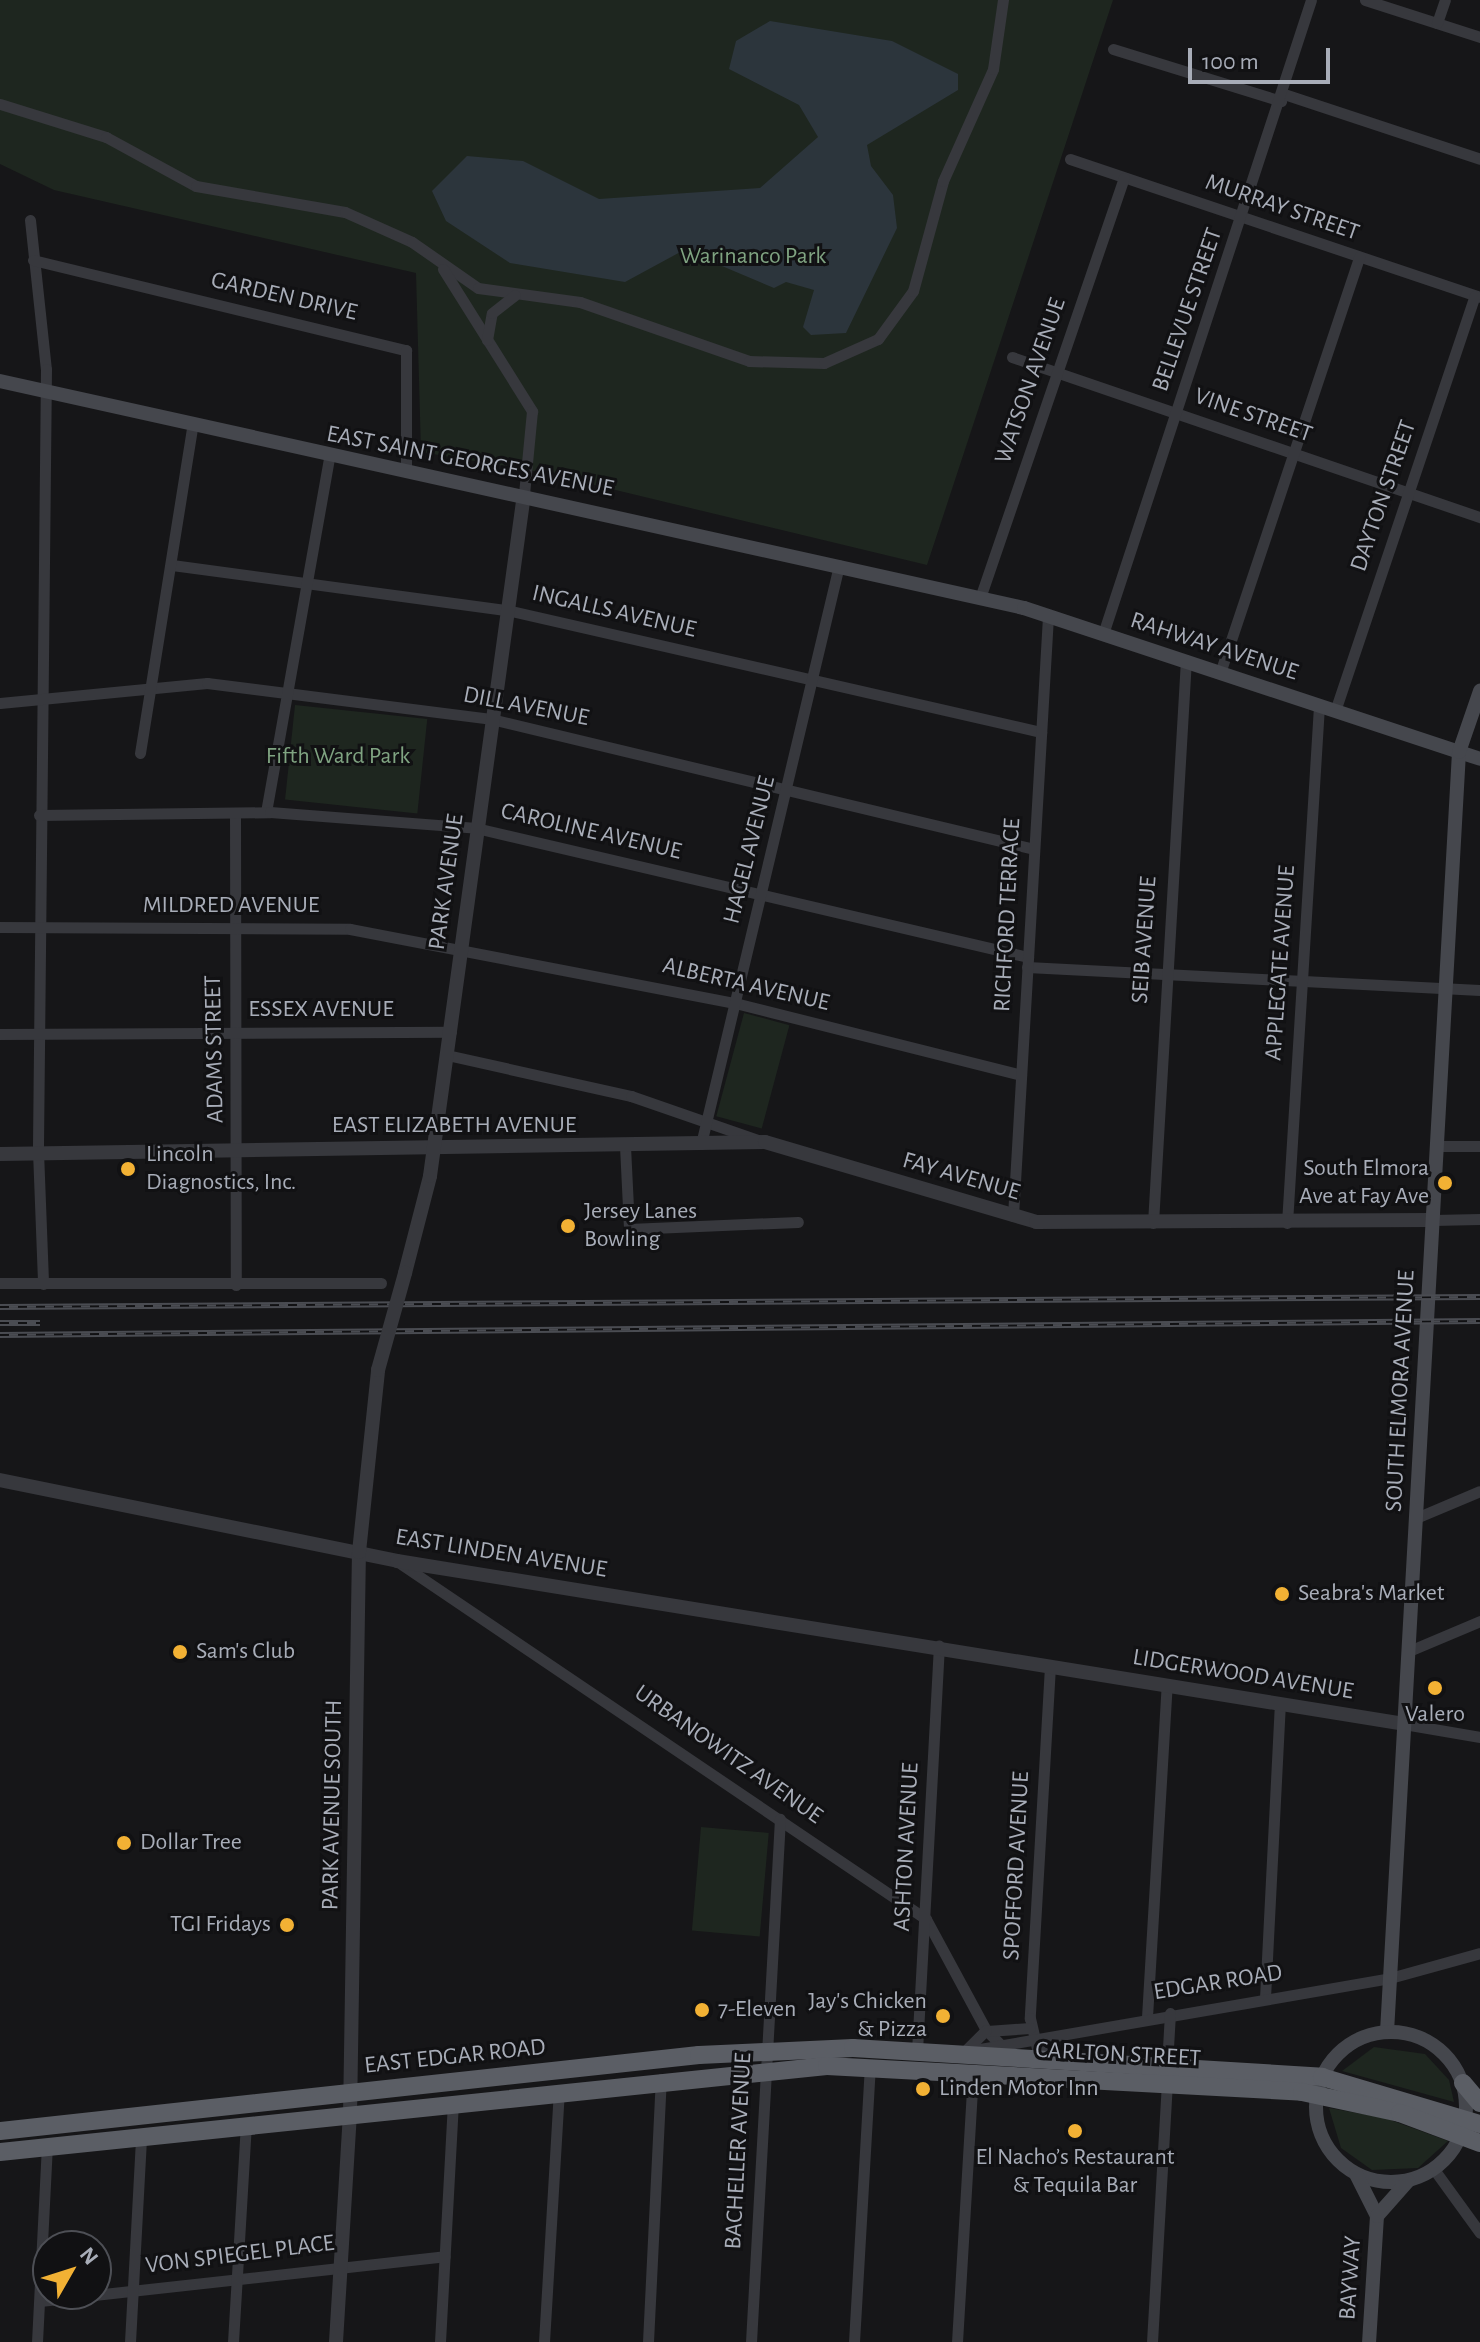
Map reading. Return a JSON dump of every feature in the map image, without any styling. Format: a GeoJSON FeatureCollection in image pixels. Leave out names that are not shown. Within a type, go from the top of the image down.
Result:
{"type":"FeatureCollection","features":[{"type":"Feature","properties":{"kind":"highway","name":"EAST EDGAR ROAD"},"geometry":{"type":"LineString","coordinates":[[0,2131],[351,2093],[767,2059],[917,2051],[963,2053],[1006,2050],[1167,2074]]}},
{"type":"Feature","properties":{"kind":"highway","name":"EAST EDGAR ROAD"},"geometry":{"type":"LineString","coordinates":[[0,2152],[246,2124],[350,2116],[661,2079],[767,2059]]}},
{"type":"Feature","properties":{"kind":"highway","name":"CARLTON STREET"},"geometry":{"type":"LineString","coordinates":[[767,2059],[973,2071],[1167,2074],[1320,2086],[1469,2126],[1480,2143]]}},
{"type":"Feature","properties":{"kind":"highway"},"geometry":{"type":"LineString","coordinates":[[1463,2083],[1480,2103]]}},
{"type":"Feature","properties":{"kind":"main road","name":"EAST SAINT GEORGES AVENUE"},"geometry":{"type":"LineString","coordinates":[[0,381],[192,429],[524,494],[931,586]]}},
{"type":"Feature","properties":{"kind":"main road","name":"RAHWAY AVENUE"},"geometry":{"type":"LineString","coordinates":[[931,586],[1048,616],[1480,759]]}},
{"type":"Feature","properties":{"kind":"main road","name":"SOUTH ELMORA AVENUE"},"geometry":{"type":"LineString","coordinates":[[1387,2032],[1459,752],[1480,691]]}},
{"type":"Feature","properties":{"kind":"main road"},"geometry":{"type":"LineString","coordinates":[[1320,2086],[1350,2042],[1387,2032],[1435,2046],[1463,2083],[1469,2126],[1433,2168],[1411,2179],[1385,2182],[1355,2174]]}},
{"type":"Feature","properties":{"kind":"main road","name":"BAYWAY"},"geometry":{"type":"LineString","coordinates":[[1320,2086],[1326,2143],[1355,2174],[1377,2216],[1369,2342]]}},
{"type":"Feature","properties":{"kind":"main road","name":"BAYWAY"},"geometry":{"type":"LineString","coordinates":[[1377,2216],[1411,2179]]}},
{"type":"Feature","properties":{"kind":"street"},"geometry":{"type":"LineString","coordinates":[[0,104],[106,137],[196,186],[345,212],[412,242],[442,266],[478,288],[580,302],[749,361],[824,363],[857,353],[878,339],[913,291],[943,181],[993,69],[1003,0]]}},
{"type":"Feature","properties":{"kind":"street","name":"BELLEVUE STREET"},"geometry":{"type":"LineString","coordinates":[[1103,634],[1283,98],[1311,0]]}},
{"type":"Feature","properties":{"kind":"street"},"geometry":{"type":"LineString","coordinates":[[1365,0],[1480,37]]}},
{"type":"Feature","properties":{"kind":"street"},"geometry":{"type":"LineString","coordinates":[[1437,23],[1445,0]]}},
{"type":"Feature","properties":{"kind":"street"},"geometry":{"type":"LineString","coordinates":[[1113,49],[1480,159]]}},
{"type":"Feature","properties":{"kind":"street","name":"MURRAY STREET"},"geometry":{"type":"LineString","coordinates":[[1070,159],[1478,297]]}},
{"type":"Feature","properties":{"kind":"street","name":"WATSON AVENUE"},"geometry":{"type":"LineString","coordinates":[[980,598],[1124,178]]}},
{"type":"Feature","properties":{"kind":"street"},"geometry":{"type":"LineString","coordinates":[[30,220],[46,369],[41,392],[38,1034],[43,1284]]}},
{"type":"Feature","properties":{"kind":"street"},"geometry":{"type":"LineString","coordinates":[[1220,673],[1359,257]]}},
{"type":"Feature","properties":{"kind":"street","name":"GARDEN DRIVE"},"geometry":{"type":"LineString","coordinates":[[33,260],[406,350],[406,470]]}},
{"type":"Feature","properties":{"kind":"street"},"geometry":{"type":"LineString","coordinates":[[442,266],[532,411],[524,494]]}},
{"type":"Feature","properties":{"kind":"street"},"geometry":{"type":"LineString","coordinates":[[487,341],[492,313],[515,295]]}},
{"type":"Feature","properties":{"kind":"street","name":"DAYTON STREET"},"geometry":{"type":"LineString","coordinates":[[1335,711],[1478,297]]}},
{"type":"Feature","properties":{"kind":"street","name":"VINE STREET"},"geometry":{"type":"LineString","coordinates":[[1012,357],[1480,517]]}},
{"type":"Feature","properties":{"kind":"street"},"geometry":{"type":"LineString","coordinates":[[140,753],[155,687],[192,429]]}},
{"type":"Feature","properties":{"kind":"street"},"geometry":{"type":"LineString","coordinates":[[266,812],[329,457]]}},
{"type":"Feature","properties":{"kind":"street","name":"PARK AVENUE"},"geometry":{"type":"LineString","coordinates":[[405,1273],[433,1149],[451,1032],[460,945],[524,494]]}},
{"type":"Feature","properties":{"kind":"street","name":"INGALLS AVENUE"},"geometry":{"type":"LineString","coordinates":[[172,565],[507,610],[1041,732]]}},
{"type":"Feature","properties":{"kind":"street","name":"HAGEL AVENUE"},"geometry":{"type":"LineString","coordinates":[[701,1144],[709,1121],[839,565]]}},
{"type":"Feature","properties":{"kind":"street","name":"RICHFORD TERRACE"},"geometry":{"type":"LineString","coordinates":[[1013,1216],[1048,616]]}},
{"type":"Feature","properties":{"kind":"street","name":"SEIB AVENUE"},"geometry":{"type":"LineString","coordinates":[[1153,1223],[1165,974],[1186,660]]}},
{"type":"Feature","properties":{"kind":"street","name":"DILL AVENUE"},"geometry":{"type":"LineString","coordinates":[[0,703],[207,683],[491,719],[789,785],[1034,849]]}},
{"type":"Feature","properties":{"kind":"street","name":"APPLEGATE AVENUE"},"geometry":{"type":"LineString","coordinates":[[1287,1223],[1319,706]]}},
{"type":"Feature","properties":{"kind":"street","name":"CAROLINE AVENUE"},"geometry":{"type":"LineString","coordinates":[[39,815],[266,812],[476,828],[1028,962],[1165,974],[1480,990]]}},
{"type":"Feature","properties":{"kind":"street","name":"ADAMS STREET"},"geometry":{"type":"LineString","coordinates":[[235,813],[238,1033],[236,1285]]}},
{"type":"Feature","properties":{"kind":"street","name":"MILDRED AVENUE"},"geometry":{"type":"LineString","coordinates":[[0,927],[350,929],[460,945]]}},
{"type":"Feature","properties":{"kind":"street","name":"ALBERTA AVENUE"},"geometry":{"type":"LineString","coordinates":[[460,945],[735,1003],[1021,1075]]}},
{"type":"Feature","properties":{"kind":"street","name":"ESSEX AVENUE"},"geometry":{"type":"LineString","coordinates":[[0,1034],[451,1032]]}},
{"type":"Feature","properties":{"kind":"street","name":"FAY AVENUE"},"geometry":{"type":"LineString","coordinates":[[447,1055],[631,1096],[765,1142],[1013,1216],[1153,1223],[1480,1219]]}},
{"type":"Feature","properties":{"kind":"street","name":"EAST ELIZABETH AVENUE"},"geometry":{"type":"LineString","coordinates":[[0,1154],[765,1142]]}},
{"type":"Feature","properties":{"kind":"street"},"geometry":{"type":"LineString","coordinates":[[625,1146],[629,1229],[798,1222]]}},
{"type":"Feature","properties":{"kind":"street"},"geometry":{"type":"LineString","coordinates":[[1437,1146],[1480,1146]]}},
{"type":"Feature","properties":{"kind":"street","name":"PARK AVENUE SOUTH"},"geometry":{"type":"LineString","coordinates":[[336,2342],[351,2093],[359,1552],[378,1370],[405,1273]]}},
{"type":"Feature","properties":{"kind":"street"},"geometry":{"type":"LineString","coordinates":[[0,1283],[381,1283]]}},
{"type":"Feature","properties":{"kind":"street","name":"EAST LINDEN AVENUE"},"geometry":{"type":"LineString","coordinates":[[0,1480],[397,1561],[999,1655]]}},
{"type":"Feature","properties":{"kind":"street"},"geometry":{"type":"LineString","coordinates":[[1416,1518],[1480,1491]]}},
{"type":"Feature","properties":{"kind":"street","name":"URBANOWITZ AVENUE"},"geometry":{"type":"LineString","coordinates":[[397,1561],[926,1919],[986,2030],[1006,2050]]}},
{"type":"Feature","properties":{"kind":"street"},"geometry":{"type":"LineString","coordinates":[[1409,1651],[1480,1621]]}},
{"type":"Feature","properties":{"kind":"street","name":"ASHTON AVENUE"},"geometry":{"type":"LineString","coordinates":[[917,2051],[939,1646]]}},
{"type":"Feature","properties":{"kind":"street","name":"LIDGERWOOD AVENUE"},"geometry":{"type":"LineString","coordinates":[[999,1655],[1480,1737]]}},
{"type":"Feature","properties":{"kind":"street","name":"SPOFFORD AVENUE"},"geometry":{"type":"LineString","coordinates":[[1032,2032],[1050,1666]]}},
{"type":"Feature","properties":{"kind":"street"},"geometry":{"type":"LineString","coordinates":[[1147,2017],[1167,1685]]}},
{"type":"Feature","properties":{"kind":"street"},"geometry":{"type":"LineString","coordinates":[[1265,1998],[1280,1704]]}},
{"type":"Feature","properties":{"kind":"street","name":"BACHELLER AVENUE"},"geometry":{"type":"LineString","coordinates":[[751,2342],[780,1819]]}},
{"type":"Feature","properties":{"kind":"street","name":"EDGAR ROAD"},"geometry":{"type":"LineString","coordinates":[[1006,2050],[1032,2032],[1390,1978],[1480,1953]]}},
{"type":"Feature","properties":{"kind":"street"},"geometry":{"type":"LineString","coordinates":[[1152,2342],[1170,2013]]}},
{"type":"Feature","properties":{"kind":"street"},"geometry":{"type":"LineString","coordinates":[[963,2053],[986,2030],[1032,2032],[1053,2059]]}},
{"type":"Feature","properties":{"kind":"street"},"geometry":{"type":"LineString","coordinates":[[854,2342],[870,2066]]}},
{"type":"Feature","properties":{"kind":"street"},"geometry":{"type":"LineString","coordinates":[[957,2342],[973,2071]]}},
{"type":"Feature","properties":{"kind":"street"},"geometry":{"type":"LineString","coordinates":[[648,2342],[661,2079]]}},
{"type":"Feature","properties":{"kind":"street"},"geometry":{"type":"LineString","coordinates":[[544,2342],[559,2090]]}},
{"type":"Feature","properties":{"kind":"street"},"geometry":{"type":"LineString","coordinates":[[440,2342],[453,2104]]}},
{"type":"Feature","properties":{"kind":"street"},"geometry":{"type":"LineString","coordinates":[[233,2342],[246,2124]]}},
{"type":"Feature","properties":{"kind":"street"},"geometry":{"type":"LineString","coordinates":[[130,2342],[141,2136]]}},
{"type":"Feature","properties":{"kind":"street"},"geometry":{"type":"LineString","coordinates":[[43,2230],[47,2146]]}},
{"type":"Feature","properties":{"kind":"street"},"geometry":{"type":"LineString","coordinates":[[1433,2168],[1480,2233]]}},
{"type":"Feature","properties":{"kind":"street","name":"VON SPIEGEL PLACE"},"geometry":{"type":"LineString","coordinates":[[112,2292],[341,2264],[445,2256]]}},
{"type":"Feature","properties":{"kind":"street"},"geometry":{"type":"LineString","coordinates":[[37,2342],[39,2310]]}},
{"type":"Feature","properties":{"kind":"green space","name":"Warinanco Park"},"geometry":{"type":"Polygon","coordinates":[[[0,0],[1113,0],[927,565],[545,473],[421,452],[416,273],[54,190],[0,164],[0,0]]]}},
{"type":"Feature","properties":{"kind":"green space","name":"Fifth Ward Park"},"geometry":{"type":"Polygon","coordinates":[[[295,705],[427,719],[417,813],[285,799],[295,705]]]}},
{"type":"Feature","properties":{"kind":"green space"},"geometry":{"type":"Polygon","coordinates":[[[744,1013],[789,1025],[762,1129],[716,1116],[744,1013]]]}},
{"type":"Feature","properties":{"kind":"green space"},"geometry":{"type":"Polygon","coordinates":[[[701,1827],[769,1833],[760,1937],[692,1931],[701,1827]]]}},
{"type":"Feature","properties":{"kind":"green space"},"geometry":{"type":"Polygon","coordinates":[[[1374,2047],[1425,2054],[1449,2080],[1454,2102],[1342,2071],[1374,2047]]]}},
{"type":"Feature","properties":{"kind":"green space"},"geometry":{"type":"Polygon","coordinates":[[[1329,2108],[1385,2118],[1448,2141],[1418,2168],[1372,2170],[1341,2148],[1329,2108]]]}},
{"type":"Feature","properties":{"kind":"shaded area"},"geometry":{"type":"Polygon","coordinates":[[[770,21],[892,41],[958,74],[958,90],[867,145],[871,166],[893,195],[897,228],[846,333],[811,335],[803,327],[814,290],[786,282],[774,288],[684,250],[625,282],[510,263],[446,221],[432,191],[467,156],[523,161],[599,199],[760,188],[818,137],[799,105],[729,69],[736,41],[770,21]]]}},
{"type":"Feature","properties":{"kind":"railway"},"geometry":{"type":"LineString","coordinates":[[0,1307],[1480,1297]]}},
{"type":"Feature","properties":{"kind":"railway"},"geometry":{"type":"LineString","coordinates":[[0,1335],[1480,1321]]}},
{"type":"Feature","properties":{"kind":"railway"},"geometry":{"type":"LineString","coordinates":[[0,1323],[40,1323]]}},
{"type":"Feature","properties":{"kind":"place","name":"Lincoln Diagnostics, Inc."},"geometry":{"type":"Point","coordinates":[128,1169]}},
{"type":"Feature","properties":{"kind":"place","name":"South Elmora Ave at Fay Ave"},"geometry":{"type":"Point","coordinates":[1445,1183]}},
{"type":"Feature","properties":{"kind":"place","name":"Jersey Lanes Bowling"},"geometry":{"type":"Point","coordinates":[568,1226]}},
{"type":"Feature","properties":{"kind":"place","name":"Seabra's Market"},"geometry":{"type":"Point","coordinates":[1282,1594]}},
{"type":"Feature","properties":{"kind":"place","name":"Sam's Club"},"geometry":{"type":"Point","coordinates":[180,1652]}},
{"type":"Feature","properties":{"kind":"place","name":"Valero"},"geometry":{"type":"Point","coordinates":[1435,1688]}},
{"type":"Feature","properties":{"kind":"place","name":"Dollar Tree"},"geometry":{"type":"Point","coordinates":[124,1843]}},
{"type":"Feature","properties":{"kind":"place","name":"TGI Fridays"},"geometry":{"type":"Point","coordinates":[287,1925]}},
{"type":"Feature","properties":{"kind":"place","name":"7-Eleven"},"geometry":{"type":"Point","coordinates":[702,2010]}},
{"type":"Feature","properties":{"kind":"place","name":"Jay's Chicken & Pizza"},"geometry":{"type":"Point","coordinates":[943,2016]}},
{"type":"Feature","properties":{"kind":"place","name":"Linden Motor Inn"},"geometry":{"type":"Point","coordinates":[923,2089]}},
{"type":"Feature","properties":{"kind":"place","name":"El Nacho’s Restaurant & Tequila Bar"},"geometry":{"type":"Point","coordinates":[1075,2131]}}]}
